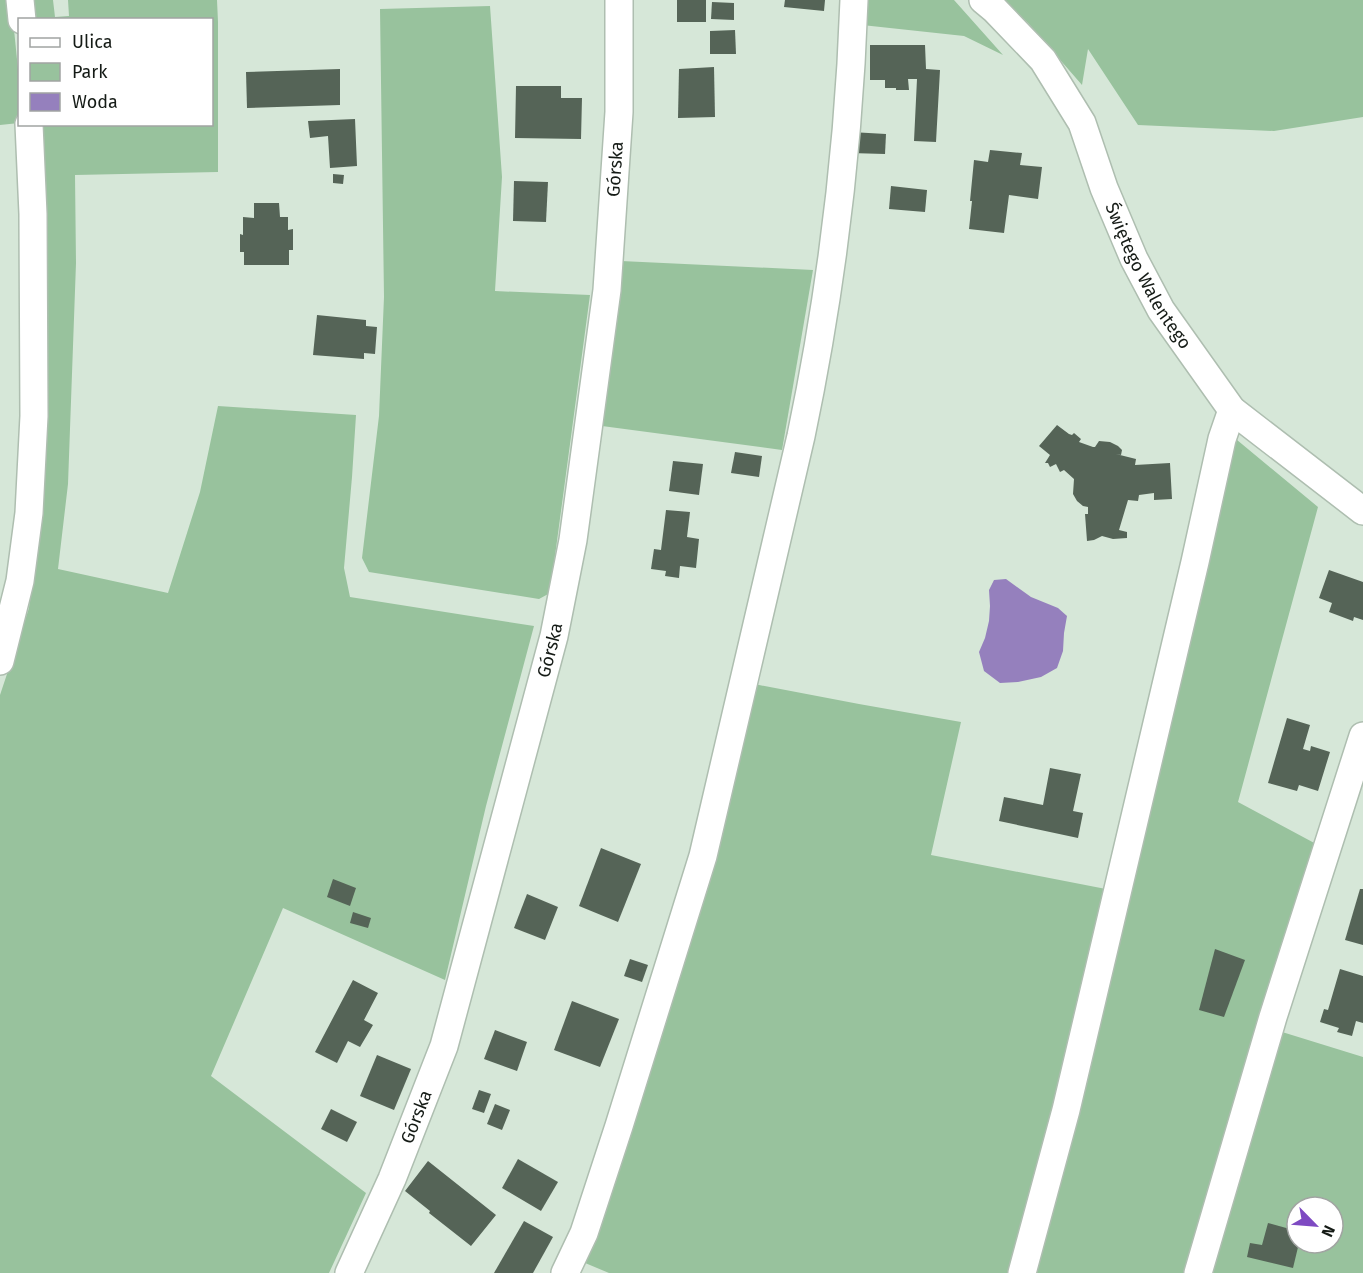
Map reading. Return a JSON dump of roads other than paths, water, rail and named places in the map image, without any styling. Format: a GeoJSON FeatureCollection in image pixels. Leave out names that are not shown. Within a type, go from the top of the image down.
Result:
{"type":"FeatureCollection","features":[{"type":"Feature","properties":{"kind":"street"},"geometry":{"type":"LineString","coordinates":[[20,0],[22,18]]}},
{"type":"Feature","properties":{"kind":"street","name":"Górska"},"geometry":{"type":"LineString","coordinates":[[349,1273],[392,1179],[444,1046],[554,636],[573,540],[607,290],[619,112],[619,0]]}},
{"type":"Feature","properties":{"kind":"street"},"geometry":{"type":"LineString","coordinates":[[565,1273],[584,1233],[595,1201],[703,856],[801,436],[814,376],[833,257],[852,71],[854,0]]}},
{"type":"Feature","properties":{"kind":"street","name":"Świętego Walentego"},"geometry":{"type":"LineString","coordinates":[[982,0],[995,10],[1043,60],[1082,123],[1104,188],[1134,259],[1161,310],[1232,410],[1363,511]]}},
{"type":"Feature","properties":{"kind":"street"},"geometry":{"type":"LineString","coordinates":[[0,661],[20,582],[29,513],[34,416],[33,214],[29,126]]}},
{"type":"Feature","properties":{"kind":"street"},"geometry":{"type":"LineString","coordinates":[[1022,1273],[1066,1110],[1193,574],[1222,439],[1232,410]]}},
{"type":"Feature","properties":{"kind":"street"},"geometry":{"type":"LineString","coordinates":[[1198,1273],[1273,1017],[1363,736]]}},
{"type":"Feature","properties":{"kind":"water"},"geometry":{"type":"Polygon","coordinates":[[[1006,579],[1031,597],[1058,608],[1067,616],[1063,651],[1057,668],[1041,677],[1000,683],[984,671],[979,652],[989,621],[989,590],[994,580],[1006,579]]]}}]}
